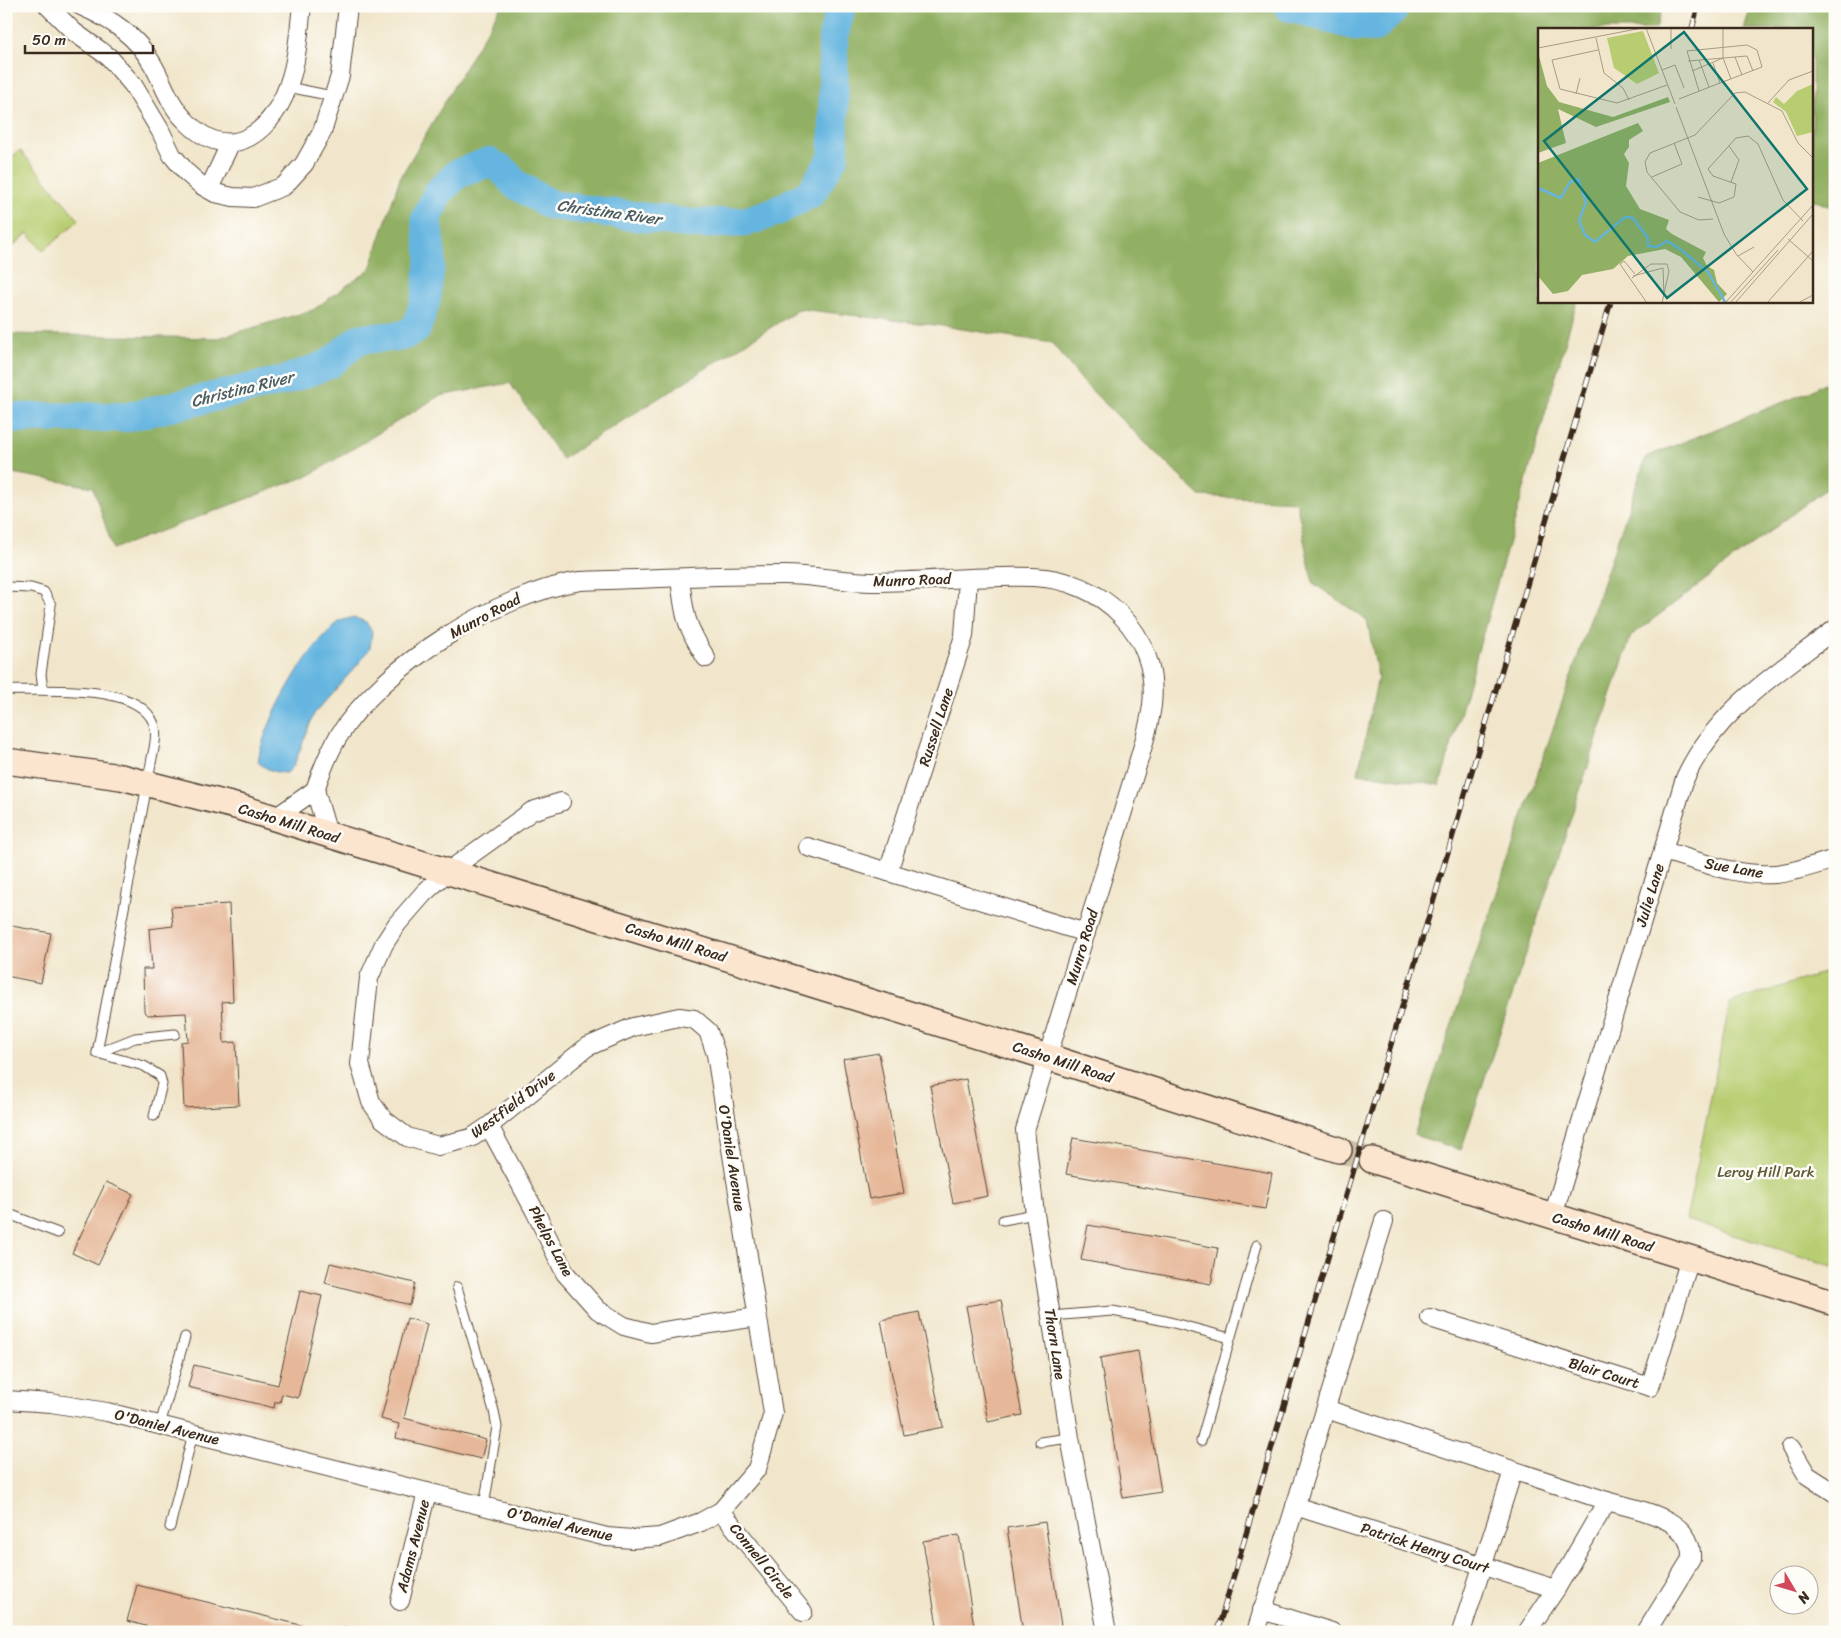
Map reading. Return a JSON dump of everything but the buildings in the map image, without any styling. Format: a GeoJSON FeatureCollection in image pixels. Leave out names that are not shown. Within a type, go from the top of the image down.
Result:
{"type":"FeatureCollection","features":[{"type":"Feature","properties":{"kind":"street"},"geometry":{"type":"LineString","coordinates":[[48,6],[74,32],[109,57],[133,85],[179,165],[194,180],[209,189],[233,198],[253,198],[284,186],[304,164],[326,120],[332,96],[340,76],[348,6]]}},
{"type":"Feature","properties":{"kind":"street"},"geometry":{"type":"LineString","coordinates":[[81,6],[104,16],[131,38],[152,64],[170,101],[192,127],[219,143],[230,144],[251,137],[266,123],[281,103],[288,87],[302,6]]}},
{"type":"Feature","properties":{"kind":"street"},"geometry":{"type":"LineString","coordinates":[[209,189],[230,144]]}},
{"type":"Feature","properties":{"kind":"street","name":"Munro Road"},"geometry":{"type":"LineString","coordinates":[[315,790],[326,759],[338,736],[360,708],[393,676],[470,621],[508,602],[556,585],[580,582],[785,575],[876,582],[1034,576],[1068,582],[1084,588],[1112,606],[1126,621],[1141,643],[1149,662],[1152,704],[1148,728],[1048,1057]]}},
{"type":"Feature","properties":{"kind":"street"},"geometry":{"type":"LineString","coordinates":[[680,578],[684,612],[690,632],[706,658]]}},
{"type":"Feature","properties":{"kind":"street","name":"Russell Lane"},"geometry":{"type":"LineString","coordinates":[[888,872],[964,636],[968,579]]}},
{"type":"Feature","properties":{"kind":"street","name":"Julie Lane"},"geometry":{"type":"LineString","coordinates":[[1553,1216],[1685,778],[1705,740],[1734,708],[1835,629]]}},
{"type":"Feature","properties":{"kind":"street","name":"Casho Mill Road"},"geometry":{"type":"LineString","coordinates":[[6,761],[73,769],[148,783],[275,818],[1048,1057],[1340,1150]]}},
{"type":"Feature","properties":{"kind":"street"},"geometry":{"type":"LineString","coordinates":[[275,818],[315,790],[328,834]]}},
{"type":"Feature","properties":{"kind":"street","name":"Westfield Drive"},"geometry":{"type":"LineString","coordinates":[[561,802],[532,811],[447,872],[424,892],[397,924],[376,961],[369,978],[360,1064],[371,1102],[383,1119],[407,1137],[438,1146],[471,1138],[489,1126],[587,1047],[633,1027],[679,1017],[694,1019]]}},
{"type":"Feature","properties":{"kind":"street"},"geometry":{"type":"LineString","coordinates":[[808,847],[1086,933]]}},
{"type":"Feature","properties":{"kind":"street","name":"Sue Lane"},"geometry":{"type":"LineString","coordinates":[[1663,851],[1719,867],[1756,874],[1798,870],[1835,859]]}},
{"type":"Feature","properties":{"kind":"street","name":"O'Daniel Avenue"},"geometry":{"type":"LineString","coordinates":[[6,1400],[78,1407],[160,1425],[607,1537],[633,1539],[660,1537],[682,1531],[721,1511],[757,1469],[774,1413],[716,1054],[708,1030],[694,1019]]}},
{"type":"Feature","properties":{"kind":"street","name":"Thorn Lane"},"geometry":{"type":"LineString","coordinates":[[1048,1057],[1026,1130],[1035,1214],[1070,1438],[1107,1632]]}},
{"type":"Feature","properties":{"kind":"street","name":"Phelps Lane"},"geometry":{"type":"LineString","coordinates":[[489,1126],[566,1272],[598,1310],[624,1326],[651,1333],[757,1317]]}},
{"type":"Feature","properties":{"kind":"street","name":"Casho Mill Road"},"geometry":{"type":"LineString","coordinates":[[1372,1160],[1835,1304]]}},
{"type":"Feature","properties":{"kind":"street"},"geometry":{"type":"LineString","coordinates":[[1256,1632],[1384,1220]]}},
{"type":"Feature","properties":{"kind":"street","name":"Blair Court"},"geometry":{"type":"LineString","coordinates":[[1430,1318],[1650,1387],[1690,1259]]}},
{"type":"Feature","properties":{"kind":"street"},"geometry":{"type":"LineString","coordinates":[[1326,1409],[1607,1501],[1654,1514],[1670,1522],[1687,1537],[1692,1550],[1691,1558],[1646,1632]]}},
{"type":"Feature","properties":{"kind":"street"},"geometry":{"type":"LineString","coordinates":[[1791,1448],[1807,1474],[1835,1494]]}},
{"type":"Feature","properties":{"kind":"street"},"geometry":{"type":"LineString","coordinates":[[1462,1632],[1513,1470]]}},
{"type":"Feature","properties":{"kind":"street","name":"Adams Avenue"},"geometry":{"type":"LineString","coordinates":[[400,1601],[427,1492]]}},
{"type":"Feature","properties":{"kind":"street"},"geometry":{"type":"LineString","coordinates":[[1527,1632],[1556,1589],[1607,1501]]}},
{"type":"Feature","properties":{"kind":"street","name":"Patrick Henry Court"},"geometry":{"type":"LineString","coordinates":[[1295,1506],[1556,1589]]}},
{"type":"Feature","properties":{"kind":"street","name":"Connell Circle"},"geometry":{"type":"LineString","coordinates":[[721,1511],[803,1612]]}},
{"type":"Feature","properties":{"kind":"street"},"geometry":{"type":"LineString","coordinates":[[1262,1610],[1332,1632]]}},
{"type":"Feature","properties":{"kind":"lane"},"geometry":{"type":"LineString","coordinates":[[288,87],[332,96]]}},
{"type":"Feature","properties":{"kind":"lane"},"geometry":{"type":"LineString","coordinates":[[6,587],[31,588],[44,592],[51,605],[41,674],[43,690]]}},
{"type":"Feature","properties":{"kind":"lane"},"geometry":{"type":"LineString","coordinates":[[6,690],[71,689],[102,693],[138,705],[149,714],[155,725],[155,738],[148,783],[97,1053]]}},
{"type":"Feature","properties":{"kind":"lane"},"geometry":{"type":"LineString","coordinates":[[97,1053],[135,1038],[174,1034]]}},
{"type":"Feature","properties":{"kind":"lane"},"geometry":{"type":"LineString","coordinates":[[97,1053],[144,1066],[160,1076],[162,1084],[154,1116]]}},
{"type":"Feature","properties":{"kind":"lane"},"geometry":{"type":"LineString","coordinates":[[6,1213],[58,1233]]}},
{"type":"Feature","properties":{"kind":"lane"},"geometry":{"type":"LineString","coordinates":[[1003,1220],[1035,1214]]}},
{"type":"Feature","properties":{"kind":"lane"},"geometry":{"type":"LineString","coordinates":[[1201,1441],[1257,1245]]}},
{"type":"Feature","properties":{"kind":"lane"},"geometry":{"type":"LineString","coordinates":[[457,1287],[494,1411],[497,1427],[484,1506]]}},
{"type":"Feature","properties":{"kind":"lane"},"geometry":{"type":"LineString","coordinates":[[1051,1316],[1112,1311],[1166,1321],[1230,1338]]}},
{"type":"Feature","properties":{"kind":"lane"},"geometry":{"type":"LineString","coordinates":[[160,1425],[185,1337]]}},
{"type":"Feature","properties":{"kind":"lane"},"geometry":{"type":"LineString","coordinates":[[170,1527],[193,1433]]}},
{"type":"Feature","properties":{"kind":"lane"},"geometry":{"type":"LineString","coordinates":[[1040,1442],[1070,1438]]}},
{"type":"Feature","properties":{"kind":"green space"},"geometry":{"type":"Polygon","coordinates":[[[501,6],[1663,6],[1656,28],[1538,28],[1538,302],[1577,302],[1440,785],[1358,773],[1378,677],[1367,620],[1313,583],[1296,501],[1200,496],[1085,384],[1052,343],[943,326],[800,309],[562,459],[510,383],[439,396],[310,475],[113,549],[93,487],[6,472],[6,334],[218,338],[313,310],[370,269],[400,178],[501,6]]]}},
{"type":"Feature","properties":{"kind":"green space"},"geometry":{"type":"Polygon","coordinates":[[[1751,6],[1835,6],[1835,209],[1814,200],[1814,28],[1744,28],[1751,6]]]}},
{"type":"Feature","properties":{"kind":"green space"},"geometry":{"type":"Polygon","coordinates":[[[20,150],[79,220],[43,251],[28,233],[6,252],[6,162],[20,150]]]}},
{"type":"Feature","properties":{"kind":"green space"},"geometry":{"type":"Polygon","coordinates":[[[1835,377],[1835,482],[1631,636],[1461,1150],[1414,1135],[1646,457],[1811,391],[1835,377]]]}},
{"type":"Feature","properties":{"kind":"green space","name":"Leroy Hill Park"},"geometry":{"type":"Polygon","coordinates":[[[1835,969],[1835,1267],[1686,1220],[1730,1003],[1835,969]]]}},
{"type":"Feature","properties":{"kind":"water"},"geometry":{"type":"Polygon","coordinates":[[[353,617],[366,622],[372,632],[370,648],[314,714],[294,765],[287,773],[271,771],[258,762],[268,727],[288,686],[327,633],[341,621],[353,617]]]}},
{"type":"Feature","properties":{"kind":"waterway","name":"Christina River"},"geometry":{"type":"LineString","coordinates":[[6,418],[127,417],[286,380],[329,364],[359,339],[402,336],[416,329],[426,299],[431,256],[426,219],[438,193],[457,174],[489,162],[504,171],[515,184],[551,205],[693,224],[744,222],[775,212],[811,193],[834,156],[833,38],[841,6]]}},
{"type":"Feature","properties":{"kind":"waterway","name":"Christina River"},"geometry":{"type":"LineString","coordinates":[[1288,6],[1357,26],[1375,27],[1393,10],[1394,6]]}},
{"type":"Feature","properties":{"kind":"tunnel"},"geometry":{"type":"LineString","coordinates":[[1339,1150],[1372,1160]]}},
{"type":"Feature","properties":{"kind":"railway"},"geometry":{"type":"LineString","coordinates":[[1692,28],[1698,6]]}},
{"type":"Feature","properties":{"kind":"railway"},"geometry":{"type":"LineString","coordinates":[[1217,1632],[1611,302]]}}]}
